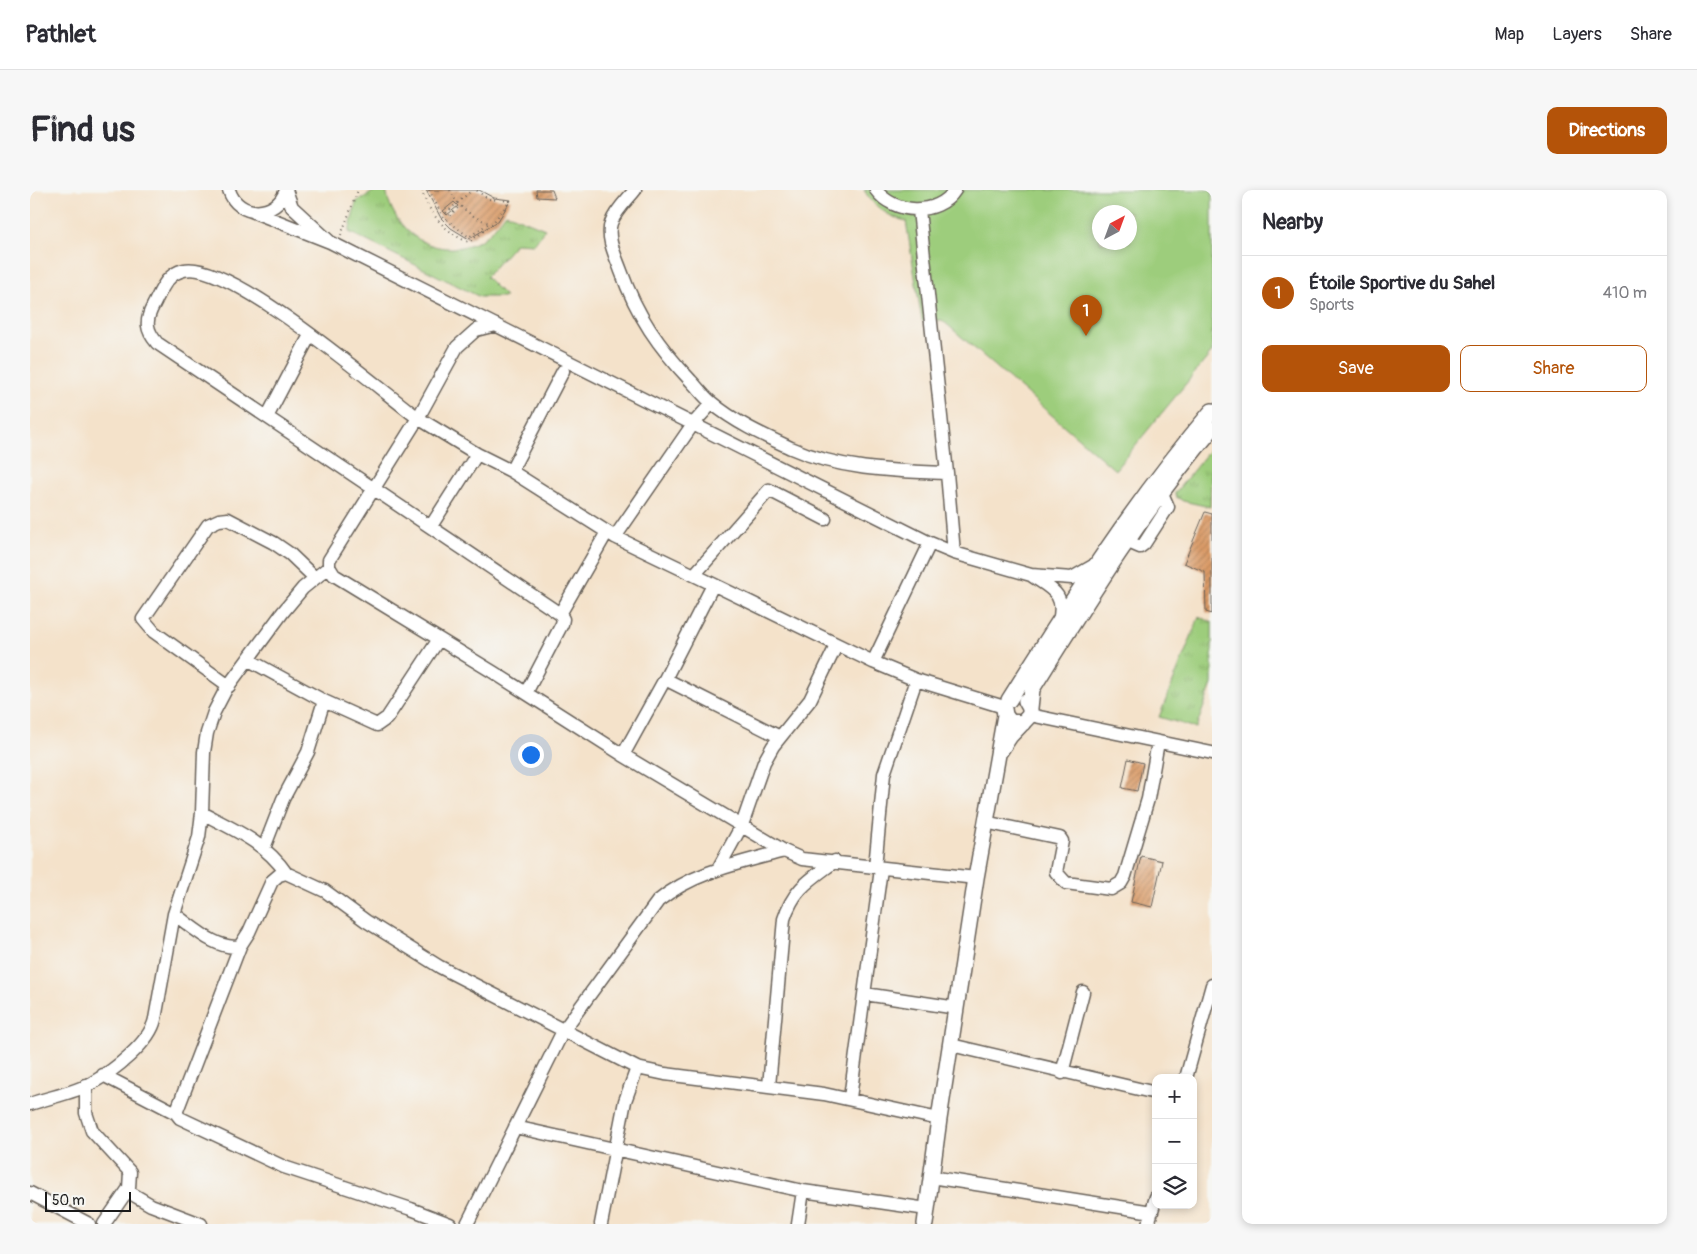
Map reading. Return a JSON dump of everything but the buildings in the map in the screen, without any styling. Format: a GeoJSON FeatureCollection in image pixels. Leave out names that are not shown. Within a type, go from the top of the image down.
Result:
{"type":"FeatureCollection","features":[{"type":"Feature","properties":{"kind":"main road"},"geometry":{"type":"LineString","coordinates":[[926,1217],[976,878],[1006,708],[1094,566],[1179,449],[1212,411]]}},
{"type":"Feature","properties":{"kind":"main road"},"geometry":{"type":"LineString","coordinates":[[999,752],[1027,715],[1032,689],[1126,541],[1212,429]]}},
{"type":"Feature","properties":{"kind":"main road"},"geometry":{"type":"LineString","coordinates":[[1006,708],[1021,698],[1027,715]]}},
{"type":"Feature","properties":{"kind":"main road"},"geometry":{"type":"LineString","coordinates":[[1006,708],[1010,722],[1027,715]]}},
{"type":"Feature","properties":{"kind":"street"},"geometry":{"type":"LineString","coordinates":[[229,190],[238,204],[249,210],[334,243],[930,543],[1030,575],[1072,578],[1094,566]]}},
{"type":"Feature","properties":{"kind":"street"},"geometry":{"type":"LineString","coordinates":[[249,210],[262,212],[274,207],[283,198],[286,190]]}},
{"type":"Feature","properties":{"kind":"street"},"geometry":{"type":"LineString","coordinates":[[286,190],[292,207],[334,243]]}},
{"type":"Feature","properties":{"kind":"street"},"geometry":{"type":"LineString","coordinates":[[635,190],[617,212],[611,224],[609,234],[627,289],[648,329],[680,369],[712,403],[748,426],[792,448],[829,459],[885,471],[947,473]]}},
{"type":"Feature","properties":{"kind":"street"},"geometry":{"type":"LineString","coordinates":[[876,190],[880,196],[897,207],[919,210],[936,206],[955,190]]}},
{"type":"Feature","properties":{"kind":"street"},"geometry":{"type":"LineString","coordinates":[[919,210],[954,552]]}},
{"type":"Feature","properties":{"kind":"street"},"geometry":{"type":"LineString","coordinates":[[526,693],[562,624],[563,619],[560,614],[157,343],[150,335],[147,327],[147,317],[166,281],[175,272],[186,269],[208,271],[246,290],[310,335],[418,418],[477,454],[512,471],[611,535],[836,646],[916,680],[1006,708]]}},
{"type":"Feature","properties":{"kind":"street"},"geometry":{"type":"LineString","coordinates":[[496,325],[476,330],[457,347],[418,418],[328,560],[328,567],[334,575],[526,693],[622,755],[784,851],[802,859],[835,861],[878,868],[976,878]]}},
{"type":"Feature","properties":{"kind":"street"},"geometry":{"type":"LineString","coordinates":[[267,417],[310,335]]}},
{"type":"Feature","properties":{"kind":"street"},"geometry":{"type":"LineString","coordinates":[[512,471],[564,371]]}},
{"type":"Feature","properties":{"kind":"street"},"geometry":{"type":"LineString","coordinates":[[560,614],[611,535],[693,424],[712,403]]}},
{"type":"Feature","properties":{"kind":"street"},"geometry":{"type":"LineString","coordinates":[[431,526],[477,454]]}},
{"type":"Feature","properties":{"kind":"street"},"geometry":{"type":"LineString","coordinates":[[694,575],[769,490],[825,519]]}},
{"type":"Feature","properties":{"kind":"street"},"geometry":{"type":"LineString","coordinates":[[229,686],[154,632],[143,619],[208,525],[219,520],[228,519],[274,543],[290,554],[315,578]]}},
{"type":"Feature","properties":{"kind":"street"},"geometry":{"type":"LineString","coordinates":[[873,662],[930,543]]}},
{"type":"Feature","properties":{"kind":"street"},"geometry":{"type":"LineString","coordinates":[[30,1104],[86,1086],[134,1052],[154,1027],[174,914],[199,837],[207,733],[214,712],[229,686],[283,612],[303,588],[328,567]]}},
{"type":"Feature","properties":{"kind":"street"},"geometry":{"type":"LineString","coordinates":[[1030,575],[1057,594],[1062,608],[1059,621]]}},
{"type":"Feature","properties":{"kind":"street"},"geometry":{"type":"LineString","coordinates":[[622,755],[665,679],[713,585]]}},
{"type":"Feature","properties":{"kind":"street"},"geometry":{"type":"LineString","coordinates":[[249,660],[324,701],[377,725],[387,718],[439,639]]}},
{"type":"Feature","properties":{"kind":"street"},"geometry":{"type":"LineString","coordinates":[[718,869],[742,826],[764,762],[780,737],[810,700],[836,646]]}},
{"type":"Feature","properties":{"kind":"street"},"geometry":{"type":"LineString","coordinates":[[665,679],[780,737]]}},
{"type":"Feature","properties":{"kind":"street"},"geometry":{"type":"LineString","coordinates":[[850,1098],[865,994],[878,868],[884,774],[916,680]]}},
{"type":"Feature","properties":{"kind":"street"},"geometry":{"type":"LineString","coordinates":[[264,848],[283,799],[308,752],[324,701]]}},
{"type":"Feature","properties":{"kind":"street"},"geometry":{"type":"LineString","coordinates":[[1027,715],[1212,753]]}},
{"type":"Feature","properties":{"kind":"street"},"geometry":{"type":"LineString","coordinates":[[985,822],[1060,838],[1062,841],[1056,872],[1061,880],[1066,883],[1111,889],[1121,883],[1125,876],[1148,799],[1158,742]]}},
{"type":"Feature","properties":{"kind":"street"},"geometry":{"type":"LineString","coordinates":[[202,813],[264,848],[277,859],[286,873],[325,891],[366,921],[440,967],[637,1068],[665,1074],[850,1098],[939,1119]]}},
{"type":"Feature","properties":{"kind":"street"},"geometry":{"type":"LineString","coordinates":[[467,1224],[562,1031],[658,901],[674,888],[718,869],[784,851]]}},
{"type":"Feature","properties":{"kind":"street"},"geometry":{"type":"LineString","coordinates":[[769,1086],[784,919],[790,901],[799,889],[835,861]]}},
{"type":"Feature","properties":{"kind":"street"},"geometry":{"type":"LineString","coordinates":[[176,1113],[177,1105],[203,1046],[240,946],[250,932],[272,881],[279,875],[286,873]]}},
{"type":"Feature","properties":{"kind":"street"},"geometry":{"type":"LineString","coordinates":[[174,914],[217,943],[231,948],[240,946]]}},
{"type":"Feature","properties":{"kind":"street"},"geometry":{"type":"LineString","coordinates":[[1187,1074],[1212,985]]}},
{"type":"Feature","properties":{"kind":"street"},"geometry":{"type":"LineString","coordinates":[[1062,1073],[1083,992]]}},
{"type":"Feature","properties":{"kind":"street"},"geometry":{"type":"LineString","coordinates":[[865,994],[958,1008]]}},
{"type":"Feature","properties":{"kind":"street"},"geometry":{"type":"LineString","coordinates":[[951,1045],[1062,1073],[1152,1092]]}},
{"type":"Feature","properties":{"kind":"street"},"geometry":{"type":"LineString","coordinates":[[601,1224],[626,1102],[637,1068]]}},
{"type":"Feature","properties":{"kind":"street"},"geometry":{"type":"LineString","coordinates":[[103,1075],[176,1113],[180,1118],[284,1167],[411,1209],[450,1224]]}},
{"type":"Feature","properties":{"kind":"street"},"geometry":{"type":"LineString","coordinates":[[86,1086],[88,1121],[100,1142],[127,1167],[130,1177],[127,1191],[104,1224]]}},
{"type":"Feature","properties":{"kind":"street"},"geometry":{"type":"LineString","coordinates":[[515,1127],[926,1217]]}},
{"type":"Feature","properties":{"kind":"street"},"geometry":{"type":"LineString","coordinates":[[931,1176],[1150,1218]]}},
{"type":"Feature","properties":{"kind":"street"},"geometry":{"type":"LineString","coordinates":[[127,1191],[151,1205],[202,1224]]}},
{"type":"Feature","properties":{"kind":"street"},"geometry":{"type":"LineString","coordinates":[[798,1224],[803,1191]]}},
{"type":"Feature","properties":{"kind":"street"},"geometry":{"type":"LineString","coordinates":[[30,1193],[74,1220],[89,1224]]}},
{"type":"Feature","properties":{"kind":"path"},"geometry":{"type":"LineString","coordinates":[[334,243],[358,190]]}},
{"type":"Feature","properties":{"kind":"path"},"geometry":{"type":"LineString","coordinates":[[422,190],[433,214],[440,219],[449,231],[469,242],[489,227]]}},
{"type":"Feature","properties":{"kind":"path"},"geometry":{"type":"LineString","coordinates":[[429,190],[436,206],[446,219],[469,237],[489,223],[492,224],[497,220],[510,201],[488,199],[476,190]]}},
{"type":"Feature","properties":{"kind":"path"},"geometry":{"type":"LineString","coordinates":[[450,190],[460,206],[476,218],[489,223]]}},
{"type":"Feature","properties":{"kind":"path"},"geometry":{"type":"LineString","coordinates":[[446,214],[472,190]]}},
{"type":"Feature","properties":{"kind":"path"},"geometry":{"type":"LineString","coordinates":[[446,219],[460,206]]}},
{"type":"Feature","properties":{"kind":"green space"},"geometry":{"type":"Polygon","coordinates":[[[376,190],[386,190],[391,206],[398,219],[408,231],[420,240],[433,246],[463,247],[479,241],[490,232],[506,213],[545,229],[534,244],[516,243],[486,277],[506,297],[480,297],[349,232],[356,202],[376,190]]]}},
{"type":"Feature","properties":{"kind":"green space"},"geometry":{"type":"Polygon","coordinates":[[[864,190],[1212,190],[1212,352],[1115,470],[942,320],[922,321],[906,221],[887,214],[876,206],[864,190]]]}},
{"type":"Feature","properties":{"kind":"green space"},"geometry":{"type":"Polygon","coordinates":[[[1212,447],[1210,507],[1183,501],[1175,496],[1175,493],[1212,447]]]}},
{"type":"Feature","properties":{"kind":"green space"},"geometry":{"type":"Polygon","coordinates":[[[1199,617],[1212,622],[1212,684],[1196,728],[1159,717],[1199,617]]]}},
{"type":"Feature","properties":{"kind":"place","name":"Étoile Sportive du Sahel"},"geometry":{"type":"Point","coordinates":[1086,336]}}]}
